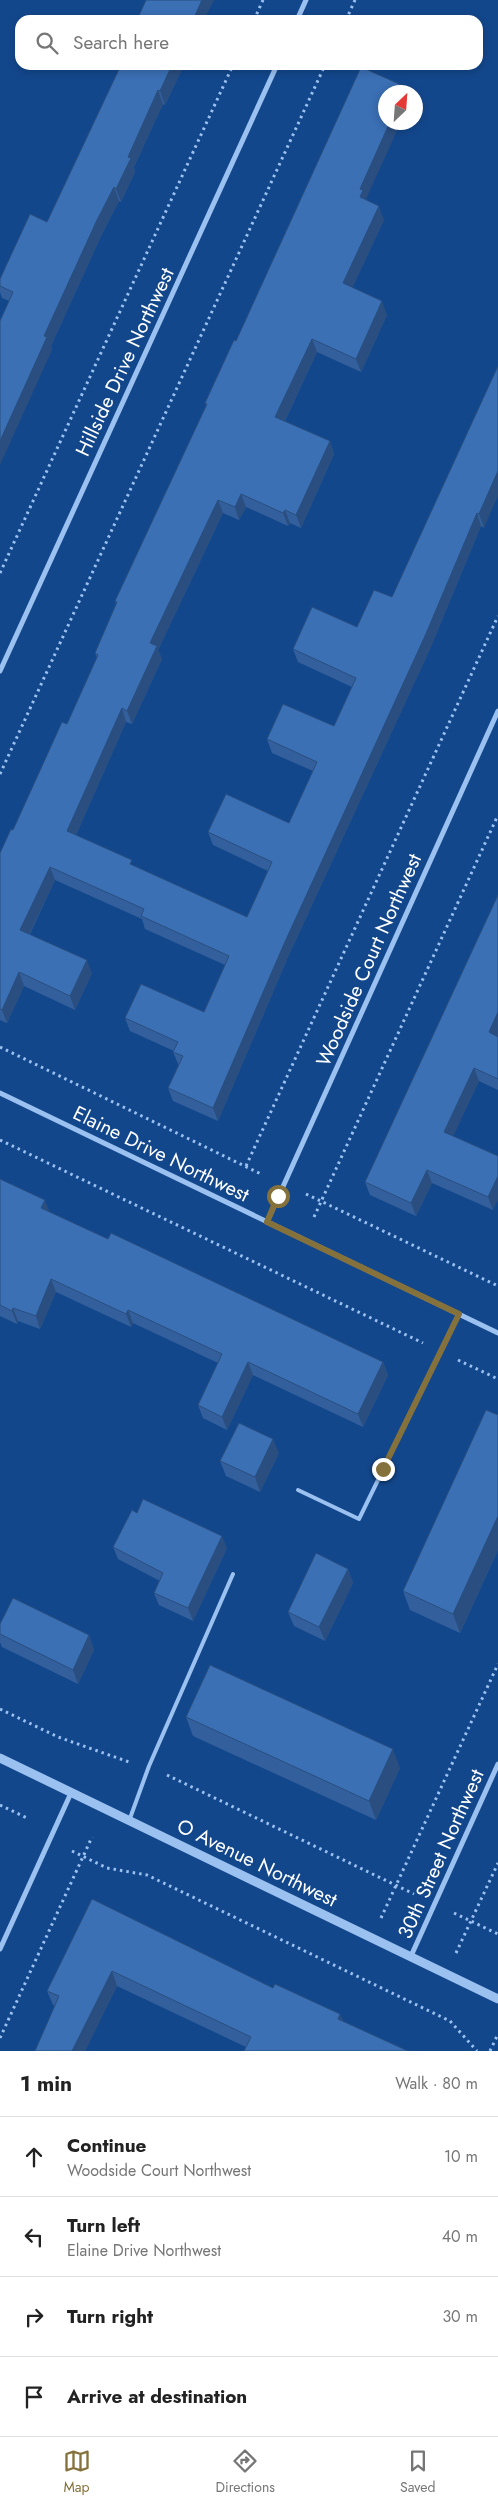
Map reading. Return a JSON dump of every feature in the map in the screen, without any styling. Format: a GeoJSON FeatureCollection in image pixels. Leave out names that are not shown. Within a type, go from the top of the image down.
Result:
{"type":"FeatureCollection","features":[{"type":"Feature","properties":{"kind":"street"},"geometry":{"type":"LineString","coordinates":[[299,15],[306,0]]}},
{"type":"Feature","properties":{"kind":"street","name":"Hillside Drive Northwest"},"geometry":{"type":"LineString","coordinates":[[0,671],[275,70]]}},
{"type":"Feature","properties":{"kind":"street","name":"Woodside Court Northwest"},"geometry":{"type":"LineString","coordinates":[[267,1222],[498,711]]}},
{"type":"Feature","properties":{"kind":"street","name":"Elaine Drive Northwest"},"geometry":{"type":"LineString","coordinates":[[0,1093],[498,1333]]}},
{"type":"Feature","properties":{"kind":"street","name":"O Avenue Northwest"},"geometry":{"type":"LineString","coordinates":[[0,1758],[498,1999]]}},
{"type":"Feature","properties":{"kind":"street","name":"30th Street Northwest"},"geometry":{"type":"LineString","coordinates":[[410,1956],[498,1764]]}},
{"type":"Feature","properties":{"kind":"street"},"geometry":{"type":"LineString","coordinates":[[0,1949],[71,1793]]}},
{"type":"Feature","properties":{"kind":"lane"},"geometry":{"type":"LineString","coordinates":[[298,1490],[358,1519],[459,1314]]}},
{"type":"Feature","properties":{"kind":"lane"},"geometry":{"type":"LineString","coordinates":[[129,1821],[149,1766],[233,1574]]}},
{"type":"Feature","properties":{"kind":"path"},"geometry":{"type":"LineString","coordinates":[[256,15],[263,0]]}},
{"type":"Feature","properties":{"kind":"path"},"geometry":{"type":"LineString","coordinates":[[348,15],[355,0]]}},
{"type":"Feature","properties":{"kind":"path"},"geometry":{"type":"LineString","coordinates":[[0,573],[231,70]]}},
{"type":"Feature","properties":{"kind":"path"},"geometry":{"type":"LineString","coordinates":[[0,774],[323,70]]}},
{"type":"Feature","properties":{"kind":"path"},"geometry":{"type":"LineString","coordinates":[[246,1166],[498,616]]}},
{"type":"Feature","properties":{"kind":"path"},"geometry":{"type":"LineString","coordinates":[[314,1217],[498,815]]}},
{"type":"Feature","properties":{"kind":"path"},"geometry":{"type":"LineString","coordinates":[[0,1047],[263,1175]]}},
{"type":"Feature","properties":{"kind":"path"},"geometry":{"type":"LineString","coordinates":[[0,1140],[498,1379]]}},
{"type":"Feature","properties":{"kind":"path"},"geometry":{"type":"LineString","coordinates":[[306,1194],[498,1286]]}},
{"type":"Feature","properties":{"kind":"path"},"geometry":{"type":"LineString","coordinates":[[372,1938],[498,1664]]}},
{"type":"Feature","properties":{"kind":"path"},"geometry":{"type":"LineString","coordinates":[[0,1709],[58,1737],[129,1762],[149,1766],[414,1894]]}},
{"type":"Feature","properties":{"kind":"path"},"geometry":{"type":"LineString","coordinates":[[0,1805],[27,1818]]}},
{"type":"Feature","properties":{"kind":"path"},"geometry":{"type":"LineString","coordinates":[[0,2038],[92,1838]]}},
{"type":"Feature","properties":{"kind":"path"},"geometry":{"type":"LineString","coordinates":[[72,1851],[107,1868],[147,1875],[450,2021],[477,2051]]}},
{"type":"Feature","properties":{"kind":"path"},"geometry":{"type":"LineString","coordinates":[[446,1974],[498,1863]]}},
{"type":"Feature","properties":{"kind":"path"},"geometry":{"type":"LineString","coordinates":[[453,1913],[498,1934]]}},
{"type":"Feature","properties":{"kind":"path"},"geometry":{"type":"LineString","coordinates":[[490,2051],[498,2034]]}},
{"type":"Feature","properties":{"kind":"building"},"geometry":{"type":"Polygon","coordinates":[[[146,0],[202,0],[195,15],[139,15],[146,0]]]}},
{"type":"Feature","properties":{"kind":"building"},"geometry":{"type":"Polygon","coordinates":[[[119,70],[170,70],[160,91],[158,90],[128,157],[131,158],[116,189],[114,187],[97,220],[44,336],[47,337],[0,441],[0,321],[13,292],[0,286],[0,279],[30,214],[47,222],[119,70]]]}},
{"type":"Feature","properties":{"kind":"building"},"geometry":{"type":"Polygon","coordinates":[[[360,70],[368,70],[402,85],[378,85],[378,130],[386,130],[360,189],[363,190],[360,197],[379,206],[343,283],[382,301],[356,359],[312,339],[275,417],[330,441],[296,515],[285,510],[283,513],[241,494],[235,507],[218,500],[150,643],[157,646],[127,711],[122,708],[67,831],[132,860],[130,864],[247,917],[272,862],[208,832],[226,794],[289,823],[317,762],[267,739],[283,704],[334,726],[356,678],[293,649],[312,607],[357,627],[374,590],[392,597],[498,366],[498,471],[479,514],[477,513],[425,636],[284,944],[213,1108],[168,1088],[183,1056],[173,1052],[178,1042],[125,1018],[141,984],[204,1012],[229,956],[141,916],[144,909],[50,867],[20,930],[87,960],[70,996],[19,972],[2,1010],[0,1009],[0,853],[11,829],[13,830],[62,722],[67,724],[98,655],[95,653],[117,602],[115,601],[207,404],[205,403],[234,340],[236,341],[360,70]]]}},
{"type":"Feature","properties":{"kind":"building"},"geometry":{"type":"Polygon","coordinates":[[[498,895],[498,1012],[489,1032],[498,1037],[498,1079],[474,1068],[444,1132],[498,1156],[498,1176],[488,1197],[427,1170],[411,1203],[365,1182],[498,895]]]}},
{"type":"Feature","properties":{"kind":"building"},"geometry":{"type":"Polygon","coordinates":[[[0,1179],[45,1200],[41,1208],[108,1239],[111,1233],[383,1362],[358,1414],[248,1362],[222,1417],[198,1405],[222,1354],[128,1310],[126,1314],[51,1279],[36,1316],[13,1308],[12,1311],[0,1305],[0,1179]]]}},
{"type":"Feature","properties":{"kind":"building"},"geometry":{"type":"Polygon","coordinates":[[[486,1410],[498,1415],[498,1516],[453,1614],[403,1591],[486,1410]]]}},
{"type":"Feature","properties":{"kind":"building"},"geometry":{"type":"Polygon","coordinates":[[[239,1423],[273,1439],[255,1477],[220,1461],[239,1423]]]}},
{"type":"Feature","properties":{"kind":"building"},"geometry":{"type":"Polygon","coordinates":[[[143,1499],[222,1536],[188,1608],[154,1593],[163,1573],[113,1547],[132,1510],[137,1513],[143,1499]]]}},
{"type":"Feature","properties":{"kind":"building"},"geometry":{"type":"Polygon","coordinates":[[[316,1553],[348,1569],[319,1627],[288,1612],[316,1553]]]}},
{"type":"Feature","properties":{"kind":"building"},"geometry":{"type":"Polygon","coordinates":[[[13,1598],[89,1635],[73,1670],[0,1634],[0,1624],[13,1598]]]}},
{"type":"Feature","properties":{"kind":"building"},"geometry":{"type":"Polygon","coordinates":[[[210,1665],[393,1749],[369,1801],[186,1717],[210,1665]]]}},
{"type":"Feature","properties":{"kind":"building"},"geometry":{"type":"Polygon","coordinates":[[[92,1899],[273,1988],[275,1984],[340,2014],[338,2019],[408,2051],[244,2051],[251,2037],[112,1971],[72,2051],[35,2051],[59,1996],[47,1991],[92,1899]]]}},
{"type":"Feature","properties":{"kind":"route"},"geometry":{"type":"LineString","coordinates":[[278,1196],[267,1222],[459,1314],[383,1469]]}}]}
